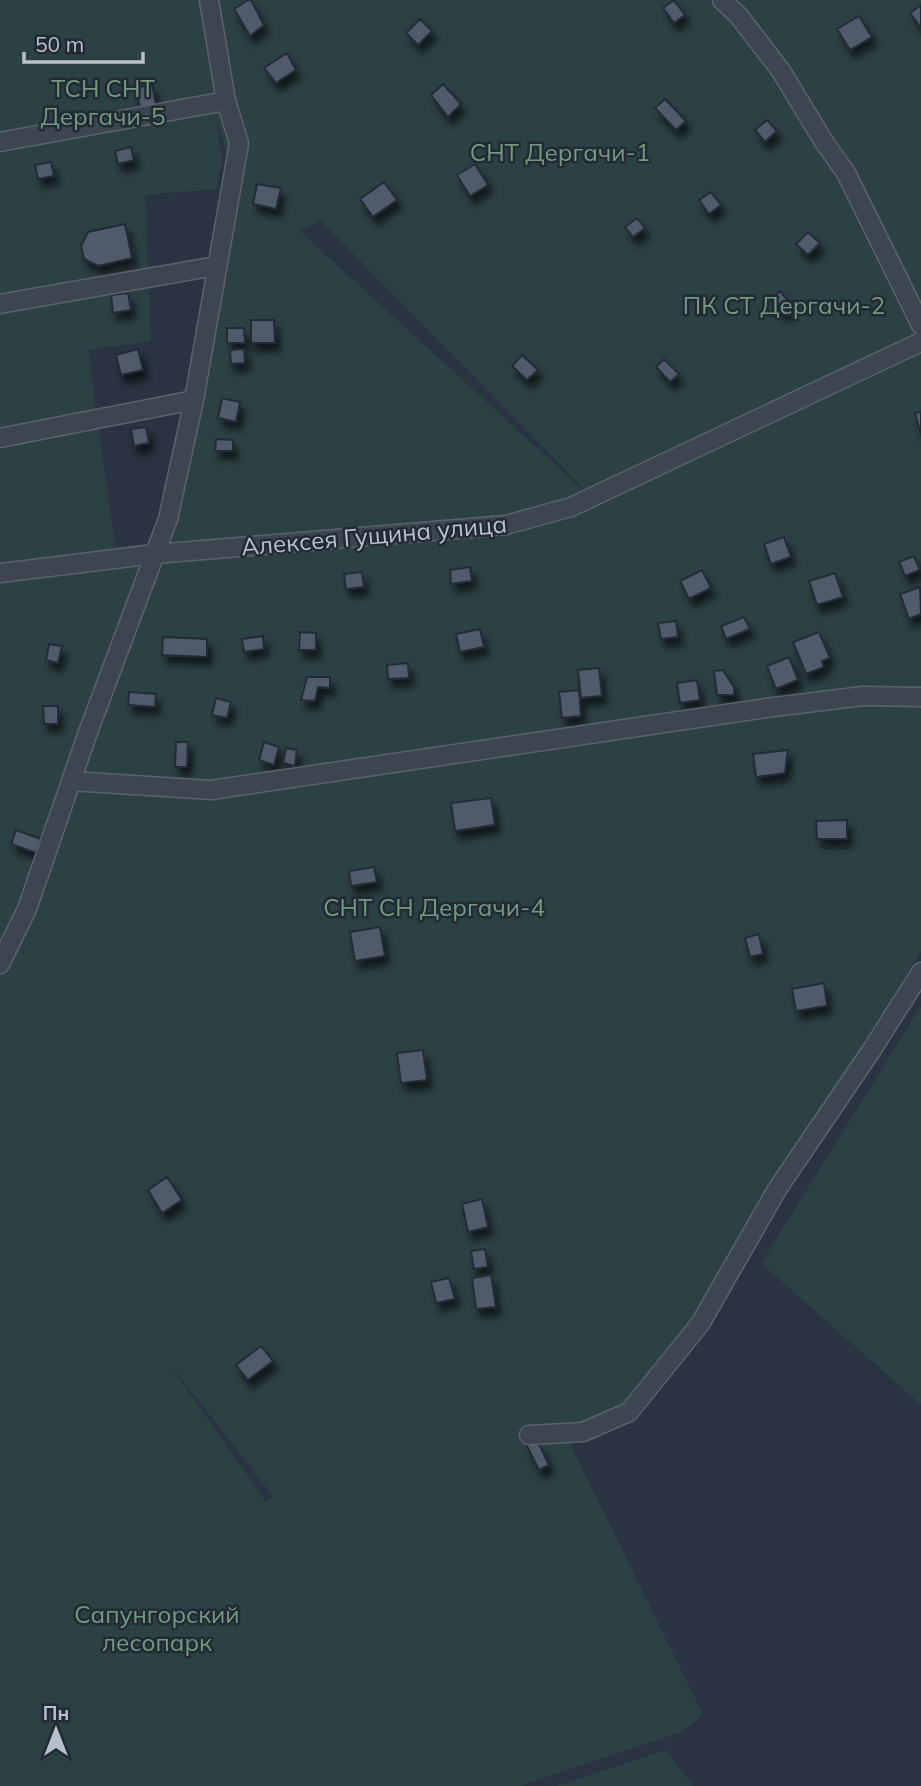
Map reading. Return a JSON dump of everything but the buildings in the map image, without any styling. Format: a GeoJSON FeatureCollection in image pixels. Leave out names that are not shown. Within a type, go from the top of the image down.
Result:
{"type":"FeatureCollection","features":[{"type":"Feature","properties":{"kind":"street"},"geometry":{"type":"LineString","coordinates":[[0,964],[27,909],[71,780],[168,519],[194,400],[239,143],[226,101],[209,0]]}},
{"type":"Feature","properties":{"kind":"street"},"geometry":{"type":"LineString","coordinates":[[723,0],[738,15],[781,71],[846,173],[921,325]]}},
{"type":"Feature","properties":{"kind":"street"},"geometry":{"type":"LineString","coordinates":[[0,142],[226,101]]}},
{"type":"Feature","properties":{"kind":"street"},"geometry":{"type":"LineString","coordinates":[[0,304],[216,266]]}},
{"type":"Feature","properties":{"kind":"street","name":"Алексея Гущина улица"},"geometry":{"type":"LineString","coordinates":[[0,573],[155,554],[506,525],[571,507],[921,342]]}},
{"type":"Feature","properties":{"kind":"street"},"geometry":{"type":"LineString","coordinates":[[0,438],[194,400]]}},
{"type":"Feature","properties":{"kind":"street"},"geometry":{"type":"LineString","coordinates":[[71,780],[211,790],[766,708],[863,696],[921,697]]}},
{"type":"Feature","properties":{"kind":"street"},"geometry":{"type":"LineString","coordinates":[[529,1434],[583,1432],[629,1412],[700,1324],[778,1188],[921,972]]}},
{"type":"Feature","properties":{"kind":"green space","name":"СНТ СН Дергачи-4"},"geometry":{"type":"Polygon","coordinates":[[[0,0],[716,0],[772,68],[842,177],[872,245],[921,336],[921,951],[692,1320],[626,1403],[571,1446],[703,1714],[682,1732],[519,1786],[0,1786],[0,0]],[[216,117],[222,161],[216,189],[145,195],[151,341],[88,350],[115,547],[171,541],[194,450],[233,173],[216,117]],[[320,220],[300,231],[585,492],[586,491],[320,220]],[[172,1368],[266,1502],[273,1496],[172,1368]]]}},
{"type":"Feature","properties":{"kind":"green space"},"geometry":{"type":"Polygon","coordinates":[[[731,0],[921,0],[921,319],[841,158],[731,0]]]}},
{"type":"Feature","properties":{"kind":"green space"},"geometry":{"type":"Polygon","coordinates":[[[921,1006],[921,1405],[761,1263],[921,1006]]]}},
{"type":"Feature","properties":{"kind":"green space"},"geometry":{"type":"Polygon","coordinates":[[[666,1750],[693,1786],[556,1786],[666,1750]]]}},
{"type":"Feature","properties":{"kind":"park label","name":"ТСН СНТ Дергачи-5"},"geometry":{"type":"Point","coordinates":[103,102]}},
{"type":"Feature","properties":{"kind":"park label","name":"СНТ Дергачи-1"},"geometry":{"type":"Point","coordinates":[560,152]}},
{"type":"Feature","properties":{"kind":"park label","name":"ПК СТ Дергачи-2"},"geometry":{"type":"Point","coordinates":[784,305]}},
{"type":"Feature","properties":{"kind":"park label","name":"Сапунгорский лесопарк"},"geometry":{"type":"Point","coordinates":[157,1628]}}]}
